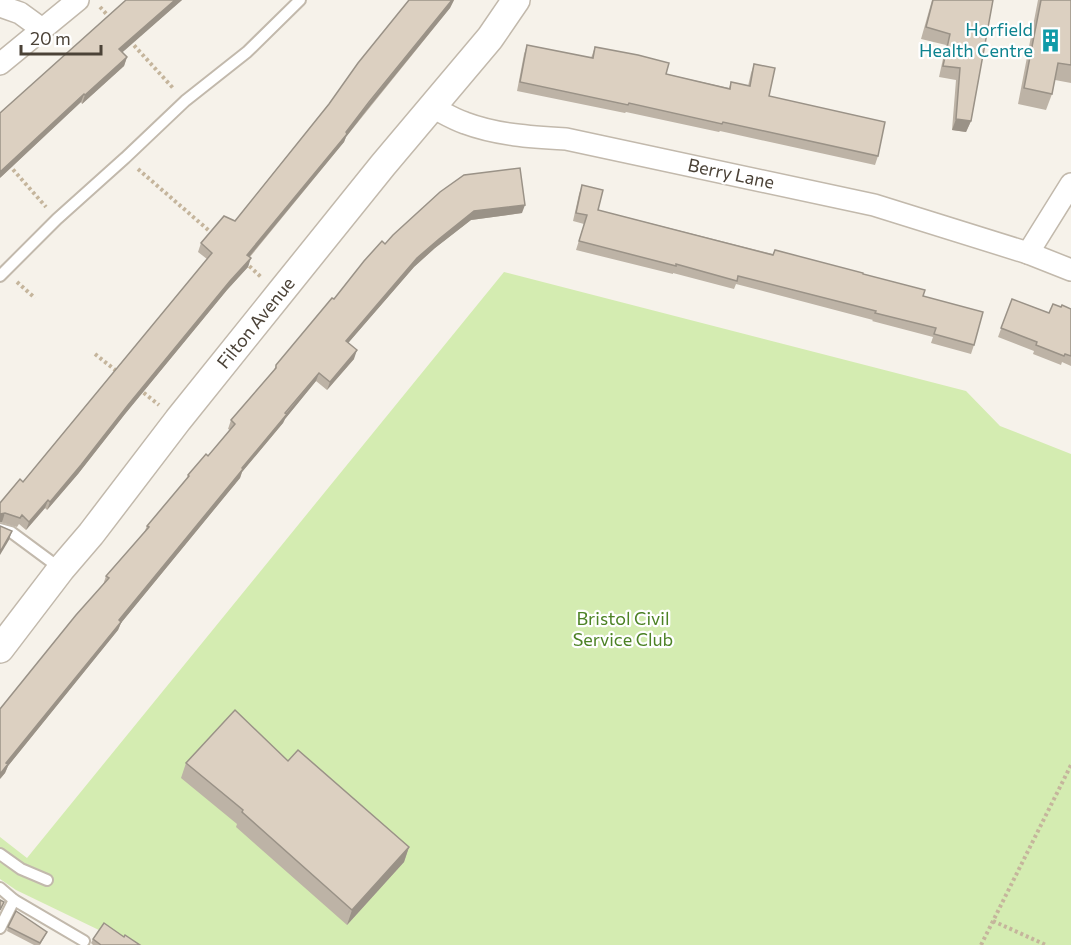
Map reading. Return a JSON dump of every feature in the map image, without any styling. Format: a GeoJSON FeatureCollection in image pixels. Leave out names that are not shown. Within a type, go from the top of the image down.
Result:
{"type":"FeatureCollection","features":[{"type":"Feature","properties":{"kind":"street"},"geometry":{"type":"LineString","coordinates":[[0,64],[78,0]]}},
{"type":"Feature","properties":{"kind":"street","name":"Filton Avenue"},"geometry":{"type":"LineString","coordinates":[[0,649],[178,420],[490,38],[516,0]]}},
{"type":"Feature","properties":{"kind":"street"},"geometry":{"type":"LineString","coordinates":[[0,6],[20,13],[42,29]]}},
{"type":"Feature","properties":{"kind":"street","name":"Berry Lane"},"geometry":{"type":"LineString","coordinates":[[432,107],[463,123],[496,133],[566,140],[874,205],[1028,253],[1071,270]]}},
{"type":"Feature","properties":{"kind":"street"},"geometry":{"type":"LineString","coordinates":[[1028,253],[1071,183]]}},
{"type":"Feature","properties":{"kind":"lane"},"geometry":{"type":"LineString","coordinates":[[0,276],[57,219],[185,101],[247,52],[300,0]]}},
{"type":"Feature","properties":{"kind":"lane"},"geometry":{"type":"LineString","coordinates":[[0,529],[11,532],[61,569]]}},
{"type":"Feature","properties":{"kind":"lane"},"geometry":{"type":"LineString","coordinates":[[0,854],[21,869],[47,880]]}},
{"type":"Feature","properties":{"kind":"lane"},"geometry":{"type":"LineString","coordinates":[[0,888],[14,900],[84,941]]}},
{"type":"Feature","properties":{"kind":"lane"},"geometry":{"type":"LineString","coordinates":[[0,928],[14,900]]}},
{"type":"Feature","properties":{"kind":"path"},"geometry":{"type":"LineString","coordinates":[[93,0],[115,24]]}},
{"type":"Feature","properties":{"kind":"path"},"geometry":{"type":"LineString","coordinates":[[130,41],[185,101]]}},
{"type":"Feature","properties":{"kind":"path"},"geometry":{"type":"LineString","coordinates":[[125,158],[219,239]]}},
{"type":"Feature","properties":{"kind":"path"},"geometry":{"type":"LineString","coordinates":[[7,164],[57,219]]}},
{"type":"Feature","properties":{"kind":"path"},"geometry":{"type":"LineString","coordinates":[[245,262],[280,293]]}},
{"type":"Feature","properties":{"kind":"path"},"geometry":{"type":"LineString","coordinates":[[95,354],[123,376]]}},
{"type":"Feature","properties":{"kind":"path"},"geometry":{"type":"LineString","coordinates":[[132,383],[178,420]]}},
{"type":"Feature","properties":{"kind":"path"},"geometry":{"type":"LineString","coordinates":[[981,945],[1071,765]]}},
{"type":"Feature","properties":{"kind":"path"},"geometry":{"type":"LineString","coordinates":[[993,921],[1046,945]]}},
{"type":"Feature","properties":{"kind":"green space","name":"Bristol Civil Service Club"},"geometry":{"type":"Polygon","coordinates":[[[504,272],[966,391],[1000,426],[1071,454],[1071,945],[130,945],[16,890],[0,879],[0,837],[27,858],[504,272]]]}},
{"type":"Feature","properties":{"kind":"building"},"geometry":{"type":"Polygon","coordinates":[[[126,0],[175,0],[119,49],[127,57],[0,172],[0,113],[126,0]]]}},
{"type":"Feature","properties":{"kind":"building"},"geometry":{"type":"Polygon","coordinates":[[[409,0],[452,0],[369,102],[346,132],[347,134],[247,255],[251,258],[50,502],[48,500],[29,522],[22,515],[20,518],[5,513],[0,514],[0,503],[20,479],[23,482],[212,253],[201,243],[224,216],[235,221],[409,0]]]}},
{"type":"Feature","properties":{"kind":"building"},"geometry":{"type":"Polygon","coordinates":[[[933,0],[993,0],[971,121],[956,119],[960,68],[943,66],[950,34],[926,27],[933,0]]]}},
{"type":"Feature","properties":{"kind":"building","name":"Horfield Health Centre"},"geometry":{"type":"Polygon","coordinates":[[[1041,0],[1071,0],[1071,65],[1058,63],[1052,94],[1024,88],[1041,0]]]}},
{"type":"Feature","properties":{"kind":"building"},"geometry":{"type":"Polygon","coordinates":[[[527,45],[593,58],[595,47],[638,55],[669,63],[666,74],[730,89],[731,82],[750,86],[754,64],[775,68],[769,96],[885,122],[878,156],[723,122],[722,124],[520,82],[527,45]]]}},
{"type":"Feature","properties":{"kind":"building"},"geometry":{"type":"Polygon","coordinates":[[[520,168],[525,205],[474,211],[417,258],[346,341],[357,350],[330,382],[319,373],[285,413],[287,414],[119,620],[121,622],[6,763],[8,764],[0,774],[0,709],[109,578],[106,576],[149,527],[147,526],[188,475],[206,454],[208,456],[235,424],[231,420],[332,298],[334,299],[382,241],[385,244],[440,192],[464,175],[520,168]]]}},
{"type":"Feature","properties":{"kind":"building"},"geometry":{"type":"Polygon","coordinates":[[[582,185],[603,190],[598,210],[773,255],[775,250],[863,273],[925,290],[923,296],[983,312],[974,345],[934,334],[936,328],[875,313],[876,311],[738,276],[737,281],[579,241],[587,215],[576,213],[582,185]]]}},
{"type":"Feature","properties":{"kind":"building"},"geometry":{"type":"Polygon","coordinates":[[[1012,299],[1049,313],[1053,304],[1071,309],[1071,356],[1065,354],[1064,356],[1036,345],[1037,342],[1001,328],[1012,299]]]}},
{"type":"Feature","properties":{"kind":"building"},"geometry":{"type":"Polygon","coordinates":[[[0,526],[12,531],[0,552],[0,526]]]}},
{"type":"Feature","properties":{"kind":"building"},"geometry":{"type":"Polygon","coordinates":[[[235,710],[288,761],[298,750],[409,847],[352,910],[242,812],[243,810],[186,763],[235,710]]]}},
{"type":"Feature","properties":{"kind":"building"},"geometry":{"type":"Polygon","coordinates":[[[16,911],[47,932],[40,943],[8,927],[16,911]]]}},
{"type":"Feature","properties":{"kind":"building"},"geometry":{"type":"Polygon","coordinates":[[[104,923],[140,945],[101,945],[93,939],[104,923]]]}},
{"type":"Feature","properties":{"kind":"place","name":"Horfield Health Centre"},"geometry":{"type":"Point","coordinates":[1051,40]}}]}
